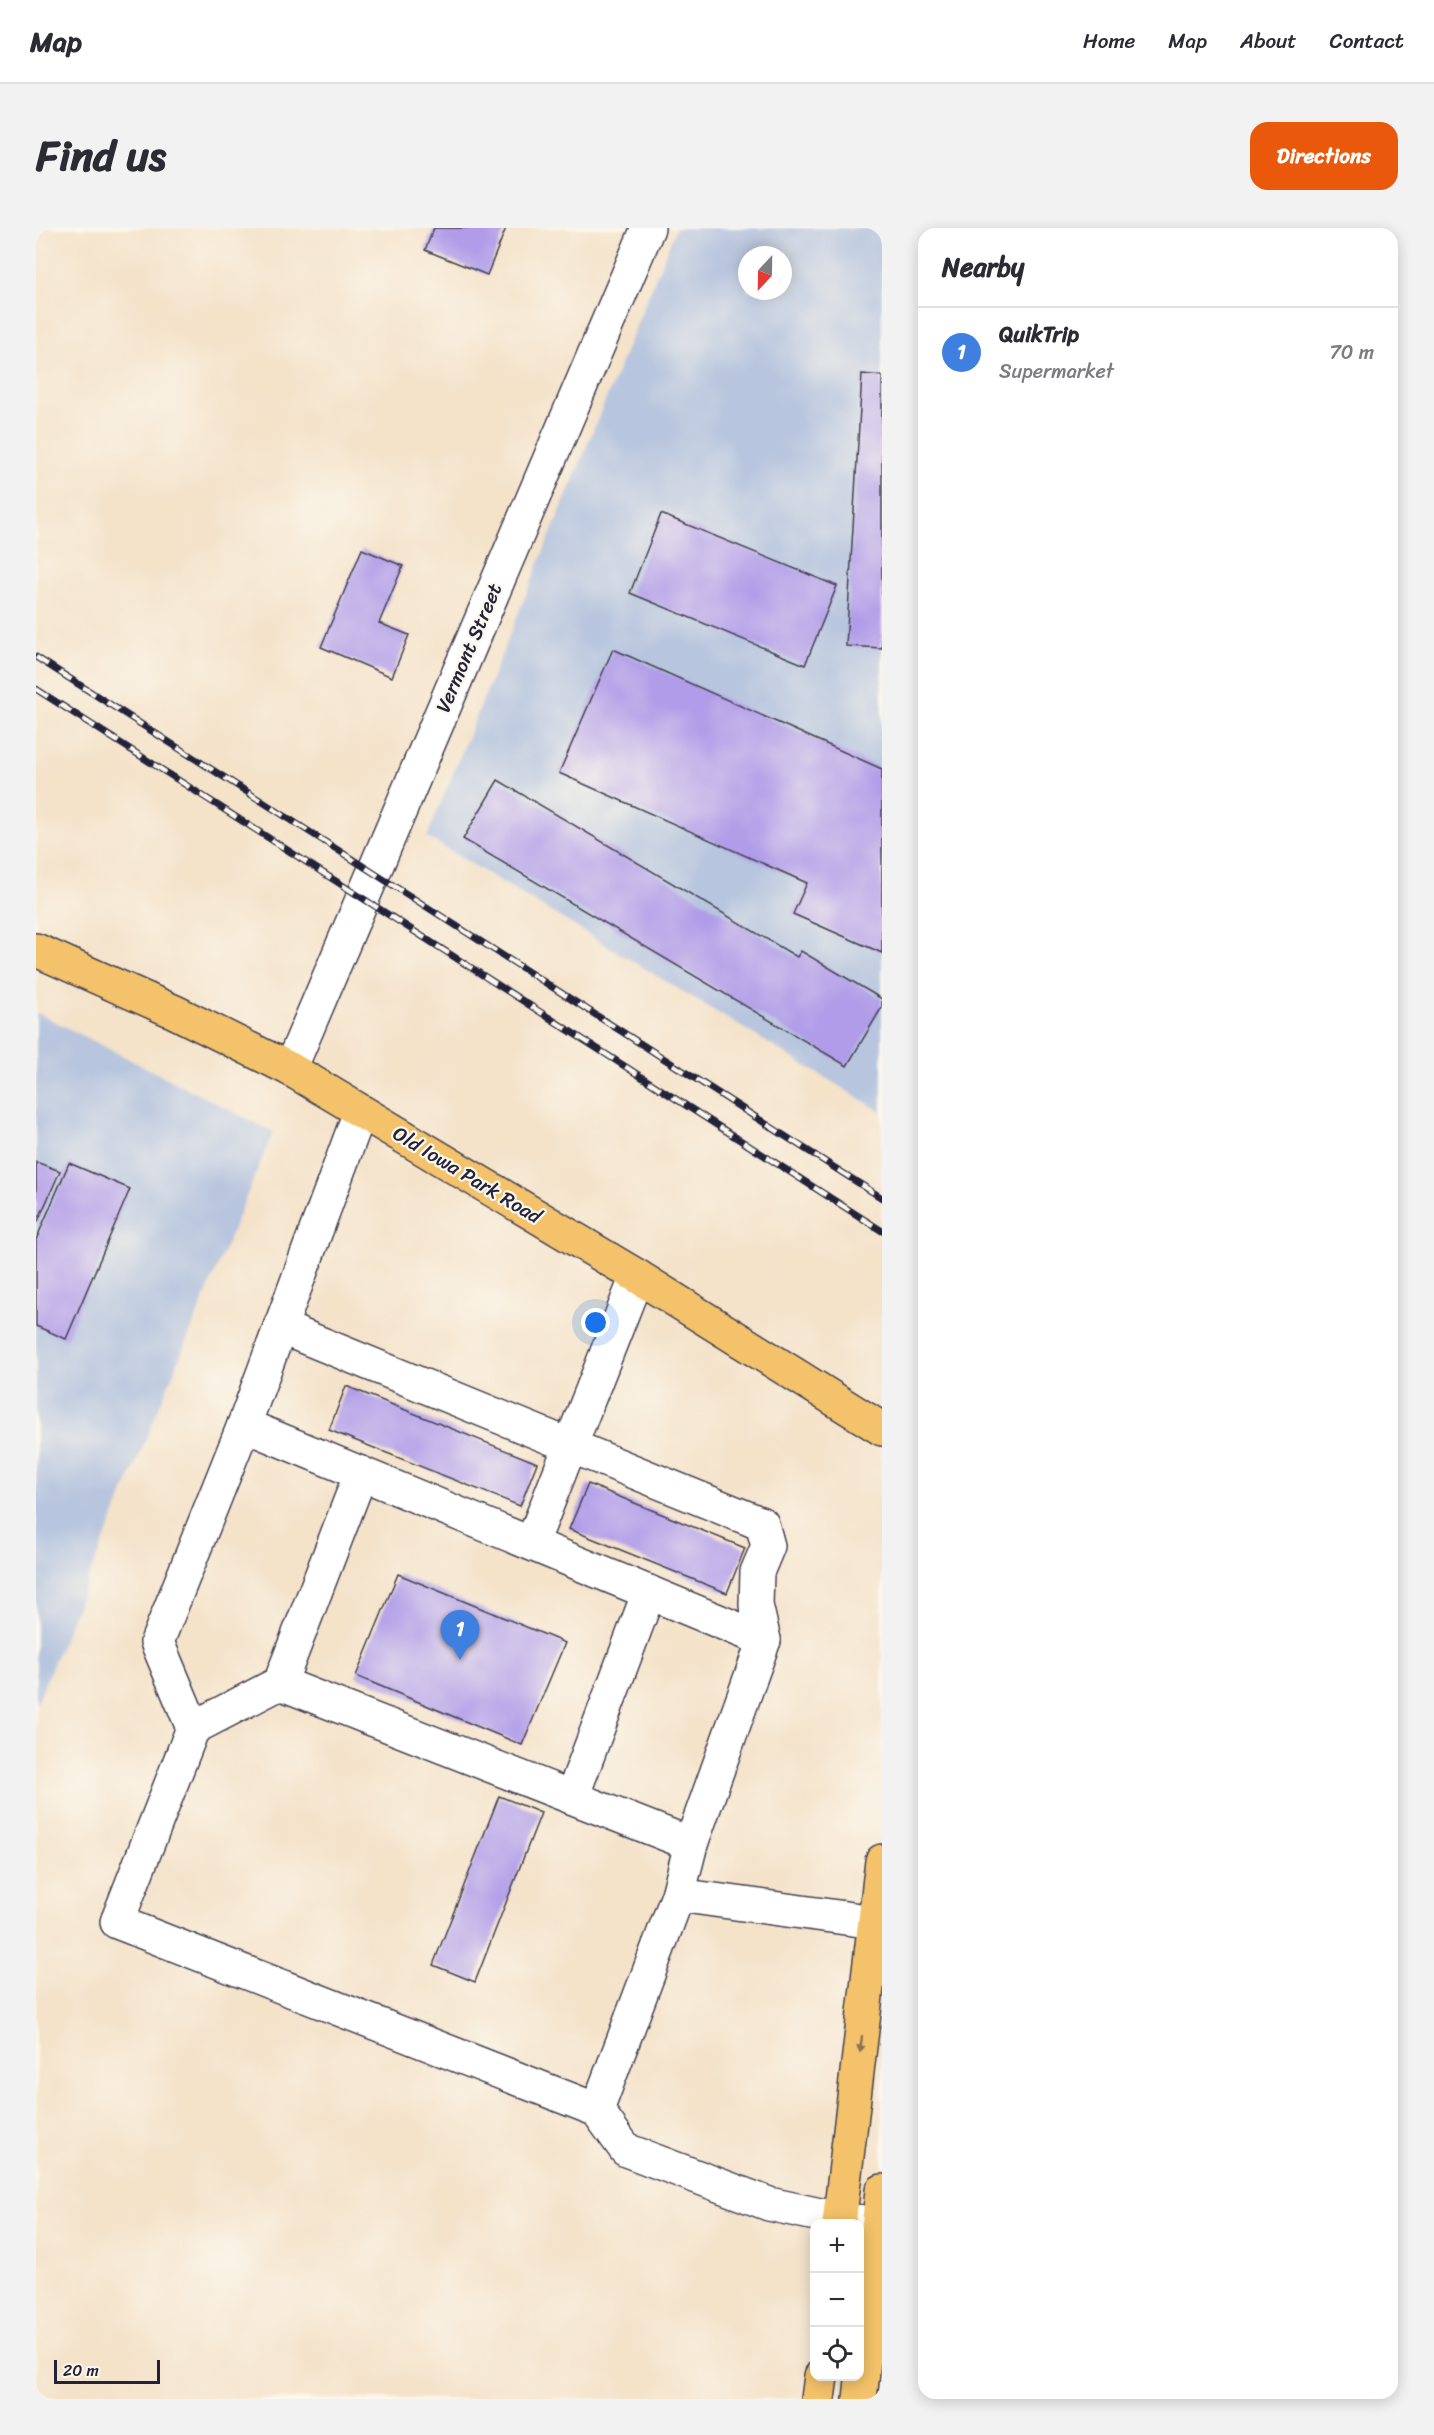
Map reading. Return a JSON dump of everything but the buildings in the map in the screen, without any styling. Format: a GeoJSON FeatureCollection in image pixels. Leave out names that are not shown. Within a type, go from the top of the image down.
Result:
{"type":"FeatureCollection","features":[{"type":"Feature","properties":{"kind":"main road","name":"Old Iowa Park Road"},"geometry":{"type":"LineString","coordinates":[[36,950],[175,1012],[290,1069],[638,1276],[882,1429]]}},
{"type":"Feature","properties":{"kind":"main road"},"geometry":{"type":"LineString","coordinates":[[839,2219],[878,1922],[882,1861]]}},
{"type":"Feature","properties":{"kind":"main road"},"geometry":{"type":"LineString","coordinates":[[860,2399],[882,2191]]}},
{"type":"Feature","properties":{"kind":"main road"},"geometry":{"type":"LineString","coordinates":[[818,2399],[820,2381]]}},
{"type":"Feature","properties":{"kind":"street","name":"Vermont Street"},"geometry":{"type":"LineString","coordinates":[[290,1069],[648,228]]}},
{"type":"Feature","properties":{"kind":"street"},"geometry":{"type":"LineString","coordinates":[[193,1728],[157,1642],[244,1425],[360,1112]]}},
{"type":"Feature","properties":{"kind":"street"},"geometry":{"type":"LineString","coordinates":[[532,1544],[638,1276]]}},
{"type":"Feature","properties":{"kind":"street"},"geometry":{"type":"LineString","coordinates":[[280,1327],[762,1524],[768,1546],[757,1572],[756,1605],[764,1640],[691,1844],[678,1895],[597,2109]]}},
{"type":"Feature","properties":{"kind":"street"},"geometry":{"type":"LineString","coordinates":[[244,1425],[764,1640]]}},
{"type":"Feature","properties":{"kind":"street"},"geometry":{"type":"LineString","coordinates":[[361,1473],[280,1683],[193,1728],[117,1922],[597,2109],[626,2150],[770,2204],[831,2219]]}},
{"type":"Feature","properties":{"kind":"street"},"geometry":{"type":"LineString","coordinates":[[572,1797],[649,1592]]}},
{"type":"Feature","properties":{"kind":"street"},"geometry":{"type":"LineString","coordinates":[[280,1683],[691,1844]]}},
{"type":"Feature","properties":{"kind":"street"},"geometry":{"type":"LineString","coordinates":[[678,1895],[878,1922]]}},
{"type":"Feature","properties":{"kind":"street"},"geometry":{"type":"LineString","coordinates":[[864,2223],[878,2224]]}},
{"type":"Feature","properties":{"kind":"shaded area"},"geometry":{"type":"Polygon","coordinates":[[[676,228],[882,228],[882,1112],[427,837],[676,228]]]}},
{"type":"Feature","properties":{"kind":"shaded area"},"geometry":{"type":"Polygon","coordinates":[[[36,1012],[273,1132],[36,1705],[36,1012]]]}},
{"type":"Feature","properties":{"kind":"railway"},"geometry":{"type":"LineString","coordinates":[[36,657],[882,1198]]}},
{"type":"Feature","properties":{"kind":"railway"},"geometry":{"type":"LineString","coordinates":[[36,689],[882,1231]]}},
{"type":"Feature","properties":{"kind":"place","name":"QuikTrip"},"geometry":{"type":"Point","coordinates":[460,1660]}}]}
